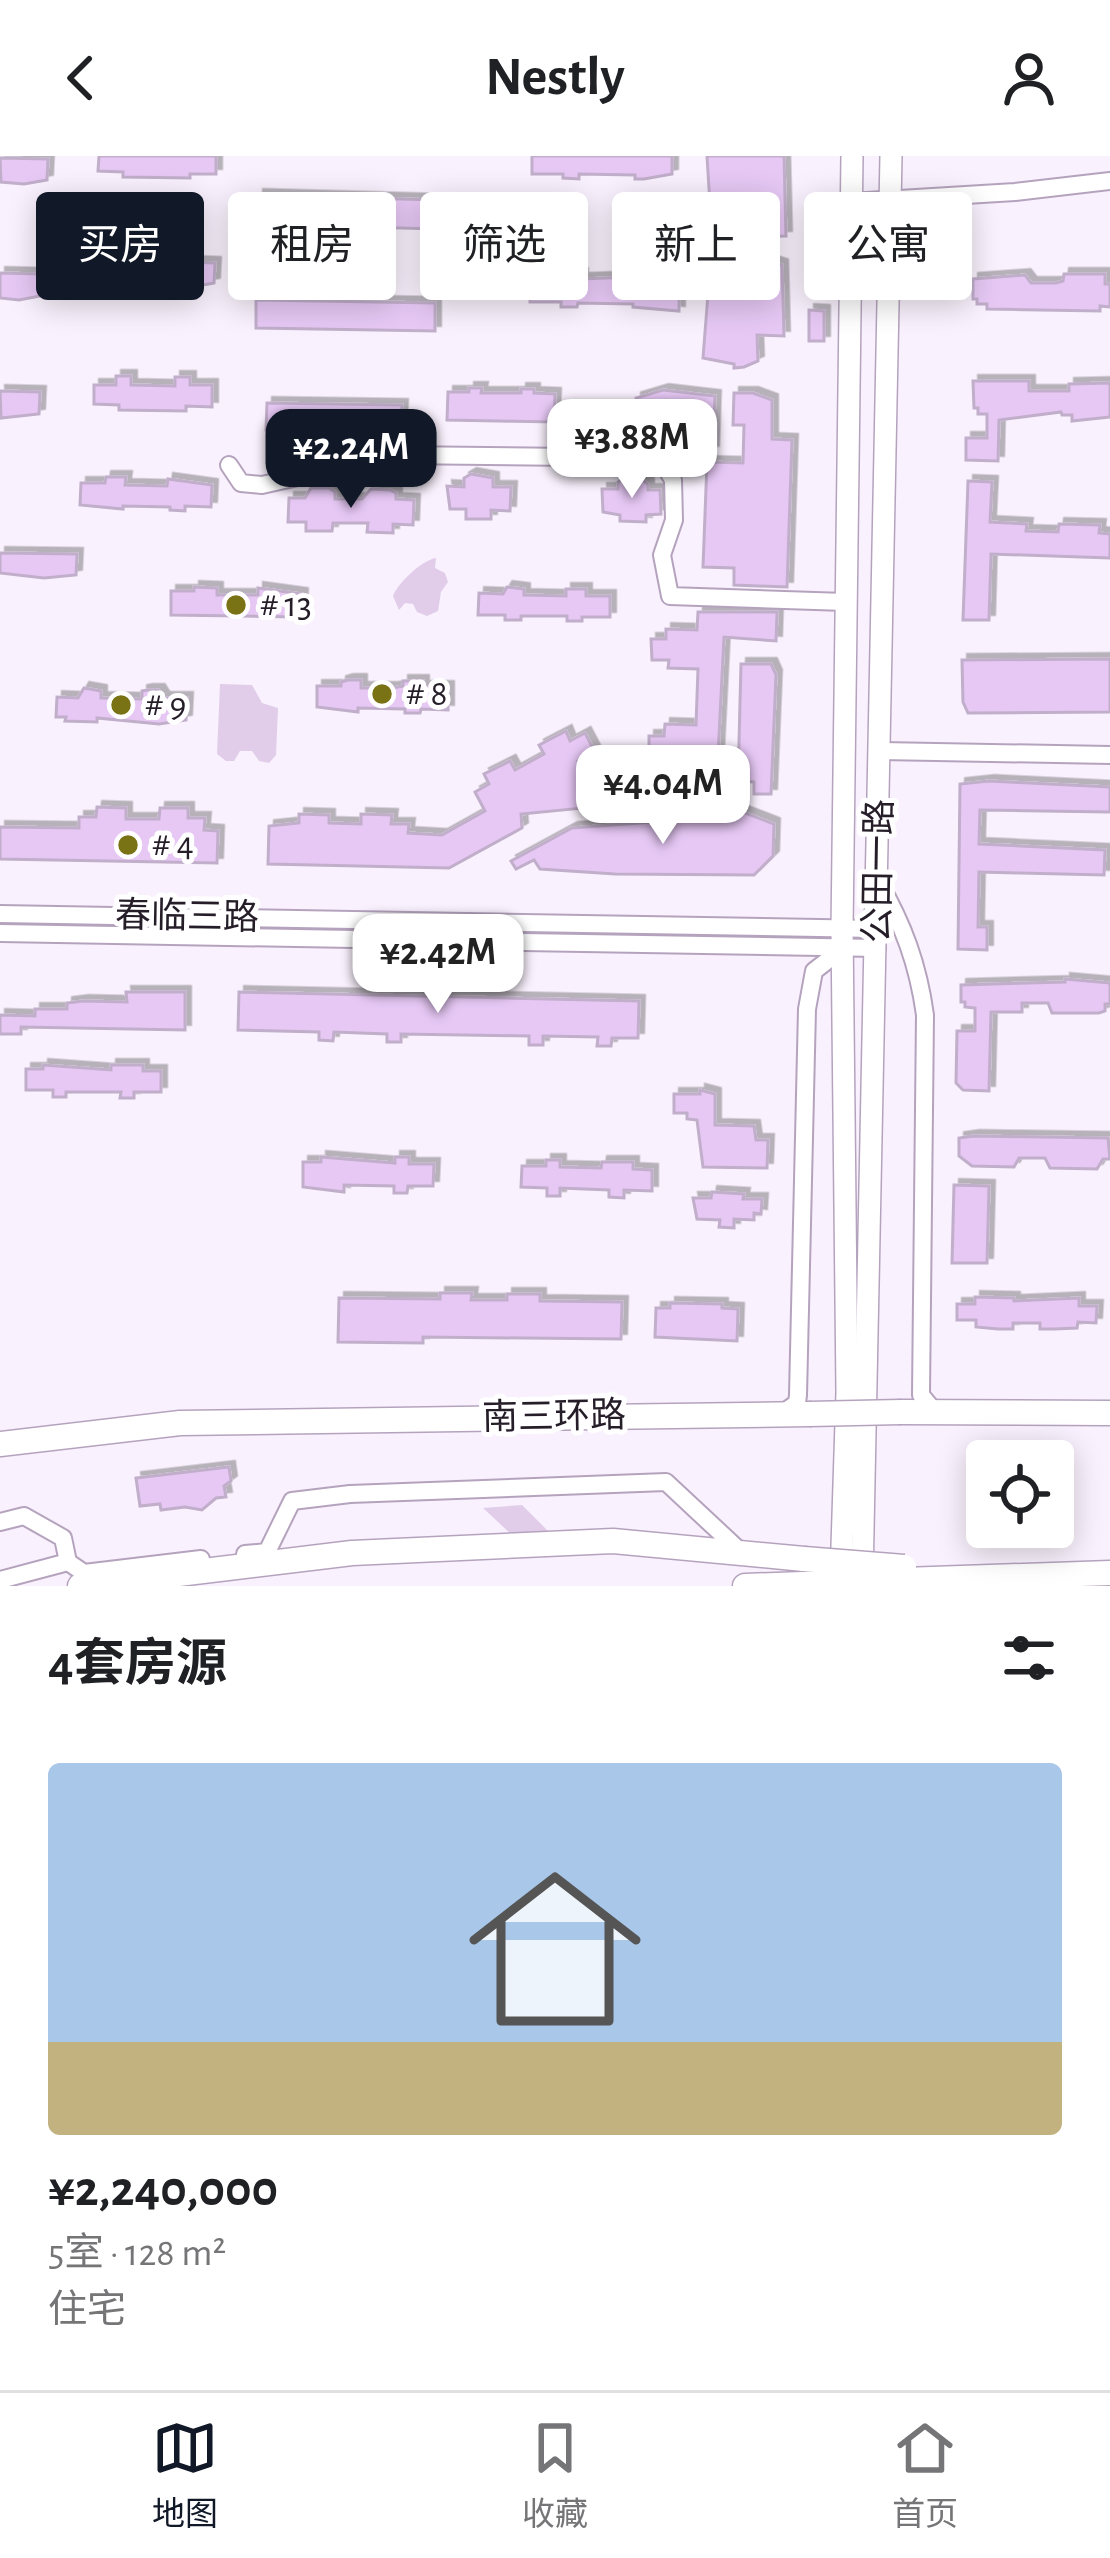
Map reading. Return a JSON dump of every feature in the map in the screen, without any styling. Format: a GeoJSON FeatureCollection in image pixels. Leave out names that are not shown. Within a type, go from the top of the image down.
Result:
{"type":"FeatureCollection","features":[{"type":"Feature","properties":{"kind":"highway","name":"南三环路"},"geometry":{"type":"LineString","coordinates":[[0,1444],[180,1424],[1110,1412]]}},
{"type":"Feature","properties":{"kind":"highway"},"geometry":{"type":"LineString","coordinates":[[80,1586],[308,1559],[613,1541],[741,1552],[804,1572]]}},
{"type":"Feature","properties":{"kind":"highway"},"geometry":{"type":"LineString","coordinates":[[745,1586],[804,1572],[1106,1574]]}},
{"type":"Feature","properties":{"kind":"main road","name":"公田一路"},"geometry":{"type":"LineString","coordinates":[[850,192],[851,156]]}},
{"type":"Feature","properties":{"kind":"main road","name":"公田一路"},"geometry":{"type":"LineString","coordinates":[[890,192],[891,156]]}},
{"type":"Feature","properties":{"kind":"main road","name":"公田一路"},"geometry":{"type":"LineString","coordinates":[[840,1586],[848,1392],[842,939],[849,300]]}},
{"type":"Feature","properties":{"kind":"main road","name":"公田一路"},"geometry":{"type":"LineString","coordinates":[[861,1586],[888,300]]}},
{"type":"Feature","properties":{"kind":"street"},"geometry":{"type":"LineString","coordinates":[[972,195],[1110,181]]}},
{"type":"Feature","properties":{"kind":"street"},"geometry":{"type":"LineString","coordinates":[[229,465],[241,483],[262,484],[395,455],[660,458],[673,480],[674,520],[662,555],[670,596],[845,602]]}},
{"type":"Feature","properties":{"kind":"street"},"geometry":{"type":"LineString","coordinates":[[881,751],[1110,755]]}},
{"type":"Feature","properties":{"kind":"street"},"geometry":{"type":"LineString","coordinates":[[878,880],[904,925],[925,1015],[921,1395],[934,1412]]}},
{"type":"Feature","properties":{"kind":"street","name":"春临三路"},"geometry":{"type":"LineString","coordinates":[[0,914],[842,939]]}},
{"type":"Feature","properties":{"kind":"street","name":"春临三路"},"geometry":{"type":"LineString","coordinates":[[0,933],[877,938]]}},
{"type":"Feature","properties":{"kind":"street"},"geometry":{"type":"LineString","coordinates":[[781,1414],[797,1403],[798,1395],[807,1009],[814,971],[842,939]]}},
{"type":"Feature","properties":{"kind":"street"},"geometry":{"type":"LineString","coordinates":[[267,1552],[292,1501],[350,1494],[666,1482],[741,1552]]}},
{"type":"Feature","properties":{"kind":"street"},"geometry":{"type":"LineString","coordinates":[[0,1522],[24,1516],[63,1538],[68,1562],[84,1573],[267,1552],[308,1559]]}},
{"type":"Feature","properties":{"kind":"street"},"geometry":{"type":"LineString","coordinates":[[0,1580],[68,1562]]}},
{"type":"Feature","properties":{"kind":"shaded area"},"geometry":{"type":"Polygon","coordinates":[[[436,558],[435,568],[445,573],[448,582],[438,611],[427,616],[405,603],[399,610],[393,596],[400,585],[418,567],[436,558]]]}},
{"type":"Feature","properties":{"kind":"shaded area"},"geometry":{"type":"Polygon","coordinates":[[[220,684],[252,685],[262,703],[278,708],[276,755],[269,763],[259,761],[252,751],[240,751],[234,761],[217,754],[220,684]]]}},
{"type":"Feature","properties":{"kind":"shaded area"},"geometry":{"type":"Polygon","coordinates":[[[522,1505],[549,1532],[512,1535],[483,1508],[522,1505]]]}},
{"type":"Feature","properties":{"kind":"building"},"geometry":{"type":"Polygon","coordinates":[[[99,156],[216,156],[216,174],[123,177],[123,172],[98,171],[99,156]]]}},
{"type":"Feature","properties":{"kind":"building"},"geometry":{"type":"Polygon","coordinates":[[[532,156],[672,156],[672,174],[644,179],[579,174],[579,179],[563,178],[563,174],[532,174],[532,156]]]}},
{"type":"Feature","properties":{"kind":"building"},"geometry":{"type":"Polygon","coordinates":[[[707,156],[784,156],[786,236],[780,236],[780,192],[709,192],[707,156]]]}},
{"type":"Feature","properties":{"kind":"building"},"geometry":{"type":"Polygon","coordinates":[[[0,158],[48,159],[47,180],[1,182],[0,158]]]}},
{"type":"Feature","properties":{"kind":"building"},"geometry":{"type":"Polygon","coordinates":[[[396,199],[420,200],[420,229],[396,228],[396,199]]]}},
{"type":"Feature","properties":{"kind":"building"},"geometry":{"type":"Polygon","coordinates":[[[204,263],[215,263],[214,283],[204,285],[204,263]]]}},
{"type":"Feature","properties":{"kind":"building"},"geometry":{"type":"Polygon","coordinates":[[[782,265],[784,336],[757,335],[758,361],[744,367],[703,358],[708,300],[780,300],[782,265]]]}},
{"type":"Feature","properties":{"kind":"building"},"geometry":{"type":"Polygon","coordinates":[[[0,273],[36,274],[36,297],[0,298],[0,273]]]}},
{"type":"Feature","properties":{"kind":"building"},"geometry":{"type":"Polygon","coordinates":[[[1064,274],[1105,274],[1110,307],[1100,306],[1100,311],[987,309],[987,304],[973,299],[973,279],[1025,275],[1031,283],[1056,283],[1063,281],[1064,274]]]}},
{"type":"Feature","properties":{"kind":"building"},"geometry":{"type":"Polygon","coordinates":[[[612,278],[612,300],[679,300],[679,311],[633,304],[561,307],[561,302],[530,302],[588,300],[588,279],[612,278]]]}},
{"type":"Feature","properties":{"kind":"building"},"geometry":{"type":"Polygon","coordinates":[[[256,300],[435,303],[435,331],[256,328],[256,300]]]}},
{"type":"Feature","properties":{"kind":"building"},"geometry":{"type":"Polygon","coordinates":[[[809,310],[824,311],[824,341],[809,341],[809,310]]]}},
{"type":"Feature","properties":{"kind":"building"},"geometry":{"type":"Polygon","coordinates":[[[116,376],[131,376],[131,385],[175,386],[175,377],[190,377],[190,385],[212,385],[212,407],[119,410],[119,405],[94,404],[94,385],[116,385],[116,376]]]}},
{"type":"Feature","properties":{"kind":"building"},"geometry":{"type":"Polygon","coordinates":[[[973,381],[1029,381],[1029,391],[1069,391],[1069,384],[1110,383],[1110,417],[1072,421],[1072,415],[1061,412],[999,420],[998,461],[966,460],[966,438],[987,438],[987,414],[978,414],[974,408],[973,381]]]}},
{"type":"Feature","properties":{"kind":"building"},"geometry":{"type":"Polygon","coordinates":[[[469,388],[482,388],[481,393],[534,389],[534,393],[555,394],[554,422],[447,420],[448,392],[469,392],[469,388]]]}},
{"type":"Feature","properties":{"kind":"building"},"geometry":{"type":"Polygon","coordinates":[[[663,390],[715,396],[713,451],[697,450],[698,424],[636,418],[636,398],[663,390]]]}},
{"type":"Feature","properties":{"kind":"building"},"geometry":{"type":"Polygon","coordinates":[[[0,391],[40,392],[39,414],[1,418],[0,391]]]}},
{"type":"Feature","properties":{"kind":"building"},"geometry":{"type":"Polygon","coordinates":[[[734,393],[772,400],[772,439],[792,440],[787,587],[734,585],[734,568],[703,567],[707,462],[743,463],[744,425],[733,425],[734,393]]]}},
{"type":"Feature","properties":{"kind":"building"},"geometry":{"type":"Polygon","coordinates":[[[267,403],[402,405],[401,426],[399,432],[383,432],[383,439],[363,432],[266,430],[267,403]]]}},
{"type":"Feature","properties":{"kind":"building"},"geometry":{"type":"Polygon","coordinates":[[[471,474],[493,478],[493,487],[511,487],[510,511],[491,510],[491,519],[466,519],[466,509],[450,509],[447,486],[464,487],[464,478],[471,474]]]}},
{"type":"Feature","properties":{"kind":"building"},"geometry":{"type":"Polygon","coordinates":[[[106,477],[126,477],[125,485],[167,486],[168,479],[212,485],[211,507],[185,506],[185,511],[80,505],[81,483],[105,483],[106,477]]]}},
{"type":"Feature","properties":{"kind":"building"},"geometry":{"type":"Polygon","coordinates":[[[624,478],[641,479],[648,490],[660,490],[661,514],[646,515],[646,522],[620,521],[620,515],[603,512],[602,489],[618,489],[624,478]]]}},
{"type":"Feature","properties":{"kind":"building"},"geometry":{"type":"Polygon","coordinates":[[[968,481],[992,482],[990,522],[1027,524],[1026,531],[1058,532],[1059,524],[1100,525],[1099,533],[1110,534],[1110,558],[991,554],[989,620],[963,620],[968,481]]]}},
{"type":"Feature","properties":{"kind":"building"},"geometry":{"type":"Polygon","coordinates":[[[311,488],[329,488],[335,499],[362,499],[371,489],[390,490],[396,499],[414,500],[413,525],[393,524],[393,533],[367,532],[368,523],[333,523],[332,531],[306,531],[306,522],[288,522],[289,498],[305,498],[311,488]]]}},
{"type":"Feature","properties":{"kind":"building"},"geometry":{"type":"Polygon","coordinates":[[[0,553],[77,554],[76,575],[44,578],[0,573],[0,553]]]}},
{"type":"Feature","properties":{"kind":"building","name":"# 13"},"geometry":{"type":"Polygon","coordinates":[[[194,587],[217,588],[217,595],[258,595],[258,588],[302,594],[301,617],[171,615],[171,591],[194,591],[194,587]]]}},
{"type":"Feature","properties":{"kind":"building"},"geometry":{"type":"Polygon","coordinates":[[[507,587],[524,589],[524,595],[566,596],[566,589],[586,589],[586,596],[610,596],[610,617],[567,621],[567,616],[505,620],[505,615],[478,615],[479,593],[503,594],[507,587]]]}},
{"type":"Feature","properties":{"kind":"building"},"geometry":{"type":"Polygon","coordinates":[[[698,612],[777,612],[776,641],[724,637],[716,795],[521,814],[522,828],[449,868],[268,864],[269,826],[299,823],[299,814],[329,815],[329,823],[361,824],[361,814],[392,815],[391,824],[409,824],[408,833],[442,835],[485,811],[475,792],[489,784],[484,774],[510,761],[515,770],[544,754],[539,745],[566,731],[570,741],[585,733],[595,752],[578,761],[586,776],[649,770],[649,736],[664,736],[665,724],[696,725],[698,669],[668,668],[669,660],[652,660],[651,639],[666,639],[666,629],[697,630],[698,612]]]}},
{"type":"Feature","properties":{"kind":"building"},"geometry":{"type":"Polygon","coordinates":[[[1110,659],[1110,712],[968,713],[963,702],[962,660],[1110,659]]]}},
{"type":"Feature","properties":{"kind":"building"},"geometry":{"type":"Polygon","coordinates":[[[741,664],[771,664],[776,675],[771,794],[754,794],[754,782],[738,781],[741,664]]]}},
{"type":"Feature","properties":{"kind":"building","name":"# 8"},"geometry":{"type":"Polygon","coordinates":[[[348,680],[361,680],[361,688],[393,688],[403,686],[403,681],[448,687],[448,710],[405,713],[405,709],[358,708],[358,712],[317,707],[317,686],[341,686],[348,680]]]}},
{"type":"Feature","properties":{"kind":"building","name":"# 9"},"geometry":{"type":"Polygon","coordinates":[[[84,688],[101,691],[101,698],[142,699],[142,691],[159,690],[164,698],[187,698],[186,720],[159,724],[56,717],[57,697],[78,698],[84,688]]]}},
{"type":"Feature","properties":{"kind":"building"},"geometry":{"type":"Polygon","coordinates":[[[960,784],[1110,787],[1110,812],[980,810],[979,844],[1105,850],[1104,875],[979,872],[978,927],[987,927],[987,950],[958,949],[960,784]]]}},
{"type":"Feature","properties":{"kind":"building"},"geometry":{"type":"Polygon","coordinates":[[[727,806],[774,824],[773,856],[754,875],[540,869],[534,860],[516,869],[511,861],[572,828],[666,821],[727,806]]]}},
{"type":"Feature","properties":{"kind":"building","name":"# 4"},"geometry":{"type":"Polygon","coordinates":[[[97,807],[126,808],[126,819],[159,819],[160,808],[188,808],[188,818],[205,818],[204,830],[218,831],[217,863],[0,859],[0,827],[79,828],[79,817],[96,817],[97,807]]]}},
{"type":"Feature","properties":{"kind":"building"},"geometry":{"type":"Polygon","coordinates":[[[1065,979],[1110,983],[1110,1004],[1099,1013],[1052,1013],[1048,1003],[1022,1003],[1022,1012],[991,1012],[989,1091],[963,1090],[956,1083],[957,1031],[975,1031],[975,1008],[961,1002],[961,985],[1065,979]]]}},
{"type":"Feature","properties":{"kind":"building"},"geometry":{"type":"Polygon","coordinates":[[[126,992],[185,992],[185,1030],[21,1027],[21,1034],[0,1034],[0,1015],[35,1016],[35,1009],[67,1009],[67,1003],[83,1001],[127,1002],[126,992]]]}},
{"type":"Feature","properties":{"kind":"building"},"geometry":{"type":"Polygon","coordinates":[[[239,992],[639,1001],[638,1038],[612,1038],[611,1046],[597,1046],[598,1037],[543,1036],[543,1045],[529,1045],[529,1036],[401,1034],[401,1042],[387,1042],[387,1034],[334,1032],[333,1041],[319,1040],[319,1032],[238,1030],[239,992]]]}},
{"type":"Feature","properties":{"kind":"building"},"geometry":{"type":"Polygon","coordinates":[[[43,1065],[111,1070],[111,1065],[143,1065],[143,1071],[161,1071],[161,1092],[134,1092],[134,1098],[120,1098],[121,1092],[66,1092],[66,1097],[53,1097],[53,1090],[26,1090],[26,1069],[43,1069],[43,1065]]]}},
{"type":"Feature","properties":{"kind":"building"},"geometry":{"type":"Polygon","coordinates":[[[700,1090],[715,1094],[715,1125],[754,1126],[756,1140],[768,1140],[767,1168],[703,1167],[697,1120],[687,1119],[687,1113],[674,1113],[674,1094],[700,1094],[700,1090]]]}},
{"type":"Feature","properties":{"kind":"building"},"geometry":{"type":"Polygon","coordinates":[[[959,1138],[1108,1138],[1110,1159],[1103,1159],[1097,1169],[1050,1168],[1045,1158],[1019,1158],[1014,1167],[972,1166],[959,1156],[959,1138]]]}},
{"type":"Feature","properties":{"kind":"building"},"geometry":{"type":"Polygon","coordinates":[[[321,1157],[395,1163],[395,1157],[409,1157],[409,1164],[434,1164],[433,1186],[408,1186],[407,1193],[394,1193],[394,1186],[344,1185],[344,1192],[303,1187],[303,1162],[321,1162],[321,1157]]]}},
{"type":"Feature","properties":{"kind":"building"},"geometry":{"type":"Polygon","coordinates":[[[546,1160],[560,1160],[560,1167],[601,1168],[602,1162],[633,1162],[633,1169],[652,1170],[652,1191],[624,1190],[624,1198],[609,1197],[609,1190],[560,1188],[560,1196],[547,1196],[547,1188],[521,1187],[522,1166],[546,1166],[546,1160]]]}},
{"type":"Feature","properties":{"kind":"building"},"geometry":{"type":"Polygon","coordinates":[[[954,1185],[989,1186],[987,1263],[952,1263],[954,1185]]]}},
{"type":"Feature","properties":{"kind":"building"},"geometry":{"type":"Polygon","coordinates":[[[712,1192],[762,1199],[761,1214],[754,1213],[754,1220],[734,1219],[734,1228],[719,1227],[720,1220],[697,1219],[693,1198],[711,1198],[712,1192]]]}},
{"type":"Feature","properties":{"kind":"building"},"geometry":{"type":"Polygon","coordinates":[[[440,1293],[472,1293],[471,1300],[540,1294],[540,1301],[622,1302],[621,1339],[423,1337],[423,1343],[338,1342],[339,1298],[440,1299],[440,1293]]]}},
{"type":"Feature","properties":{"kind":"building"},"geometry":{"type":"Polygon","coordinates":[[[975,1297],[1014,1301],[1079,1298],[1079,1306],[1097,1306],[1096,1323],[1040,1329],[1040,1323],[1013,1323],[1013,1329],[998,1329],[976,1327],[976,1320],[957,1320],[957,1304],[975,1304],[975,1297]]]}},
{"type":"Feature","properties":{"kind":"building"},"geometry":{"type":"Polygon","coordinates":[[[670,1303],[738,1309],[737,1341],[655,1337],[656,1308],[670,1308],[670,1303]]]}},
{"type":"Feature","properties":{"kind":"building"},"geometry":{"type":"Polygon","coordinates":[[[229,1467],[226,1497],[216,1498],[202,1510],[140,1506],[136,1478],[229,1467]]]}},
{"type":"Feature","properties":{"kind":"place","name":"# 13"},"geometry":{"type":"Point","coordinates":[236,605]}},
{"type":"Feature","properties":{"kind":"place","name":"# 8"},"geometry":{"type":"Point","coordinates":[382,694]}},
{"type":"Feature","properties":{"kind":"place","name":"# 9"},"geometry":{"type":"Point","coordinates":[121,705]}},
{"type":"Feature","properties":{"kind":"place","name":"# 4"},"geometry":{"type":"Point","coordinates":[128,845]}}]}
